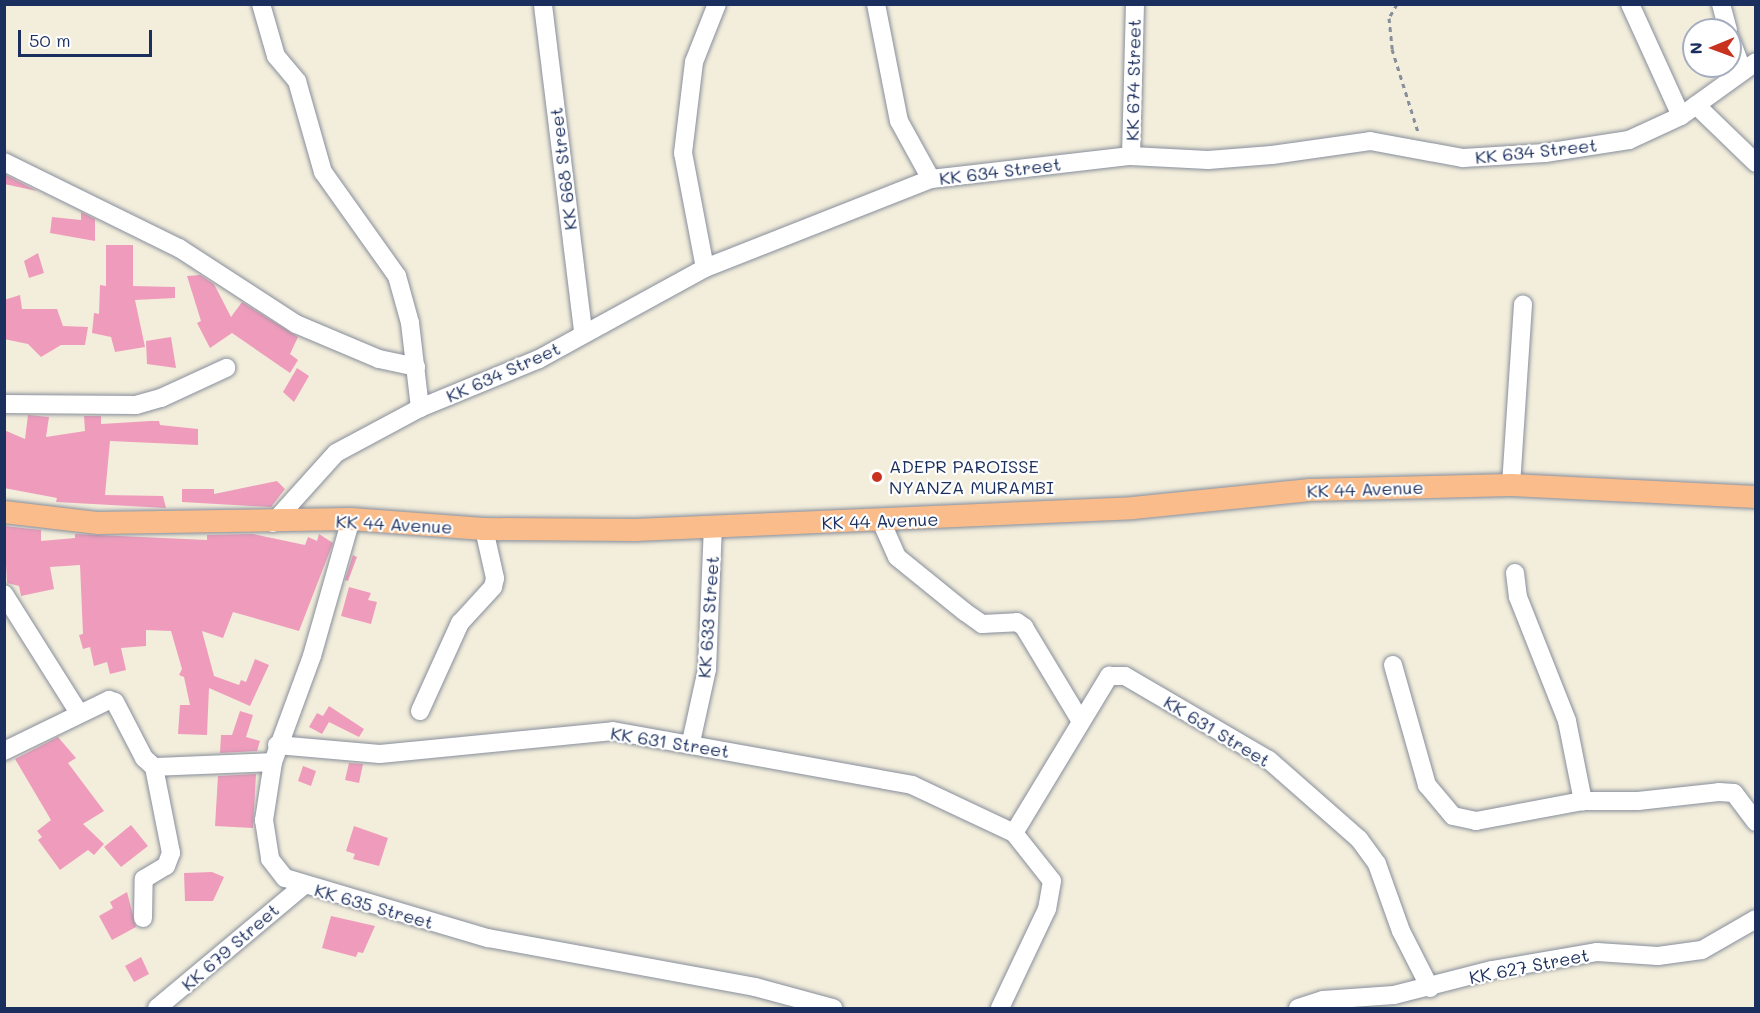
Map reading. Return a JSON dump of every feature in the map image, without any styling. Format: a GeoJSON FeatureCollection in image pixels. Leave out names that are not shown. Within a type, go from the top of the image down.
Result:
{"type":"FeatureCollection","features":[{"type":"Feature","properties":{"kind":"main road","name":"KK 44 Avenue"},"geometry":{"type":"LineString","coordinates":[[4,512],[98,523],[273,523],[351,519],[484,529],[713,527],[1133,508],[1310,490],[1511,485],[1755,496]]}},
{"type":"Feature","properties":{"kind":"street"},"geometry":{"type":"LineString","coordinates":[[261,4],[276,56],[297,81],[323,172],[398,276],[410,323],[420,408]]}},
{"type":"Feature","properties":{"kind":"street"},"geometry":{"type":"LineString","coordinates":[[705,267],[683,153],[694,62],[717,4]]}},
{"type":"Feature","properties":{"kind":"street"},"geometry":{"type":"LineString","coordinates":[[876,4],[899,121],[931,179]]}},
{"type":"Feature","properties":{"kind":"street","name":"KK 674 Street"},"geometry":{"type":"LineString","coordinates":[[1131,156],[1134,4]]}},
{"type":"Feature","properties":{"kind":"street"},"geometry":{"type":"LineString","coordinates":[[1630,4],[1688,110],[1755,163]]}},
{"type":"Feature","properties":{"kind":"street","name":"KK 668 Street"},"geometry":{"type":"LineString","coordinates":[[543,5],[583,333]]}},
{"type":"Feature","properties":{"kind":"street","name":"KK 634 Street"},"geometry":{"type":"LineString","coordinates":[[273,523],[336,453],[420,408],[539,360],[583,333],[705,267],[931,179],[1131,156],[1208,160],[1272,156],[1370,141],[1485,159],[1545,153],[1629,140],[1688,110],[1749,66]]}},
{"type":"Feature","properties":{"kind":"street"},"geometry":{"type":"LineString","coordinates":[[4,162],[179,249],[296,324],[379,359],[416,367]]}},
{"type":"Feature","properties":{"kind":"street"},"geometry":{"type":"LineString","coordinates":[[1511,485],[1523,304]]}},
{"type":"Feature","properties":{"kind":"street"},"geometry":{"type":"LineString","coordinates":[[4,404],[136,405],[226,368]]}},
{"type":"Feature","properties":{"kind":"street","name":"KK 635 Street"},"geometry":{"type":"LineString","coordinates":[[351,519],[312,656],[275,754],[264,820],[270,859],[285,878],[303,886],[488,938],[755,987],[833,1008]]}},
{"type":"Feature","properties":{"kind":"street"},"geometry":{"type":"LineString","coordinates":[[881,521],[897,557],[982,624],[1017,622],[1024,627],[1080,720]]}},
{"type":"Feature","properties":{"kind":"street","name":"KK 633 Street"},"geometry":{"type":"LineString","coordinates":[[691,742],[707,669],[713,527]]}},
{"type":"Feature","properties":{"kind":"street"},"geometry":{"type":"LineString","coordinates":[[420,711],[460,623],[493,587],[495,578],[484,529]]}},
{"type":"Feature","properties":{"kind":"street"},"geometry":{"type":"LineString","coordinates":[[1515,573],[1518,597],[1567,721],[1583,801]]}},
{"type":"Feature","properties":{"kind":"street"},"geometry":{"type":"LineString","coordinates":[[4,594],[79,713]]}},
{"type":"Feature","properties":{"kind":"street"},"geometry":{"type":"LineString","coordinates":[[1393,665],[1427,786],[1453,816],[1491,819],[1583,801],[1638,801],[1734,793],[1755,822]]}},
{"type":"Feature","properties":{"kind":"street","name":"KK 631 Street"},"geometry":{"type":"LineString","coordinates":[[1014,833],[1080,720],[1109,676],[1116,674],[1269,760],[1359,839],[1377,864],[1401,931],[1430,988]]}},
{"type":"Feature","properties":{"kind":"street"},"geometry":{"type":"LineString","coordinates":[[4,751],[79,713],[109,700],[115,702],[144,758],[154,767],[171,854],[166,866],[144,879],[143,918]]}},
{"type":"Feature","properties":{"kind":"street","name":"KK 631 Street"},"geometry":{"type":"LineString","coordinates":[[154,767],[275,754],[380,754],[613,730],[691,742],[912,785],[1014,833],[1052,880],[1053,892],[1000,1008]]}},
{"type":"Feature","properties":{"kind":"street","name":"KK 679 Street"},"geometry":{"type":"LineString","coordinates":[[157,1008],[303,886]]}},
{"type":"Feature","properties":{"kind":"street","name":"KK 627 Street"},"geometry":{"type":"LineString","coordinates":[[1298,1008],[1323,1000],[1430,988],[1492,970],[1597,952],[1658,956],[1702,950],[1755,919]]}},
{"type":"Feature","properties":{"kind":"path"},"geometry":{"type":"LineString","coordinates":[[1397,4],[1389,18],[1392,49],[1425,151]]}},
{"type":"Feature","properties":{"kind":"building"},"geometry":{"type":"Polygon","coordinates":[[[6,175],[37,191],[4,184],[6,175]]]}},
{"type":"Feature","properties":{"kind":"building"},"geometry":{"type":"Polygon","coordinates":[[[81,212],[95,219],[95,241],[50,233],[52,217],[81,220],[81,212]]]}},
{"type":"Feature","properties":{"kind":"building"},"geometry":{"type":"Polygon","coordinates":[[[106,245],[133,245],[133,286],[175,287],[175,298],[135,300],[145,347],[115,352],[111,337],[92,333],[94,313],[99,314],[100,285],[106,286],[106,245]]]}},
{"type":"Feature","properties":{"kind":"building"},"geometry":{"type":"Polygon","coordinates":[[[38,253],[44,273],[29,278],[24,261],[38,253]]]}},
{"type":"Feature","properties":{"kind":"building"},"geometry":{"type":"Polygon","coordinates":[[[200,275],[214,284],[231,317],[242,302],[298,337],[290,354],[298,360],[290,373],[232,333],[210,348],[197,323],[201,321],[187,276],[200,275]]]}},
{"type":"Feature","properties":{"kind":"building"},"geometry":{"type":"Polygon","coordinates":[[[20,295],[22,309],[57,309],[63,326],[88,327],[85,345],[61,345],[41,357],[28,344],[4,339],[4,300],[20,295]]]}},
{"type":"Feature","properties":{"kind":"building"},"geometry":{"type":"Polygon","coordinates":[[[171,337],[176,368],[147,364],[146,341],[171,337]]]}},
{"type":"Feature","properties":{"kind":"building"},"geometry":{"type":"Polygon","coordinates":[[[297,368],[309,376],[294,402],[283,392],[297,368]]]}},
{"type":"Feature","properties":{"kind":"building"},"geometry":{"type":"Polygon","coordinates":[[[28,415],[49,417],[46,437],[85,431],[84,416],[101,416],[101,424],[159,421],[160,425],[198,429],[198,445],[110,441],[105,495],[163,496],[166,508],[56,502],[57,498],[4,488],[4,430],[25,439],[28,415]]]}},
{"type":"Feature","properties":{"kind":"building"},"geometry":{"type":"Polygon","coordinates":[[[277,481],[285,489],[271,507],[182,502],[182,489],[214,489],[214,494],[277,481]]]}},
{"type":"Feature","properties":{"kind":"building"},"geometry":{"type":"Polygon","coordinates":[[[4,526],[41,530],[41,541],[75,538],[75,534],[207,540],[207,535],[253,534],[305,545],[308,537],[317,541],[319,534],[333,543],[299,631],[233,612],[223,638],[202,631],[214,676],[239,685],[241,680],[246,682],[255,659],[269,665],[250,706],[209,688],[207,735],[178,734],[180,705],[190,705],[184,677],[179,675],[182,669],[171,631],[146,630],[146,646],[121,648],[126,670],[110,674],[107,662],[94,666],[90,647],[83,649],[79,635],[83,634],[80,565],[50,567],[54,589],[21,596],[19,586],[7,583],[4,526]]]}},
{"type":"Feature","properties":{"kind":"building"},"geometry":{"type":"Polygon","coordinates":[[[353,555],[357,557],[348,581],[345,580],[353,555]]]}},
{"type":"Feature","properties":{"kind":"building"},"geometry":{"type":"Polygon","coordinates":[[[349,587],[371,593],[368,600],[377,602],[371,624],[341,616],[349,587]]]}},
{"type":"Feature","properties":{"kind":"building"},"geometry":{"type":"Polygon","coordinates":[[[329,706],[364,729],[359,737],[329,722],[322,734],[309,727],[317,713],[323,716],[329,706]]]}},
{"type":"Feature","properties":{"kind":"building"},"geometry":{"type":"Polygon","coordinates":[[[240,711],[253,715],[246,737],[260,741],[257,751],[220,753],[221,735],[232,735],[240,711]]]}},
{"type":"Feature","properties":{"kind":"building"},"geometry":{"type":"Polygon","coordinates":[[[58,737],[76,758],[68,763],[104,811],[83,824],[104,844],[94,855],[88,850],[60,870],[38,840],[42,837],[37,831],[51,820],[15,759],[58,737]]]}},
{"type":"Feature","properties":{"kind":"building"},"geometry":{"type":"Polygon","coordinates":[[[349,763],[363,764],[359,783],[345,780],[349,763]]]}},
{"type":"Feature","properties":{"kind":"building"},"geometry":{"type":"Polygon","coordinates":[[[303,766],[316,771],[311,786],[298,781],[303,766]]]}},
{"type":"Feature","properties":{"kind":"building"},"geometry":{"type":"Polygon","coordinates":[[[256,774],[253,828],[215,826],[218,776],[256,774]]]}},
{"type":"Feature","properties":{"kind":"building"},"geometry":{"type":"Polygon","coordinates":[[[131,825],[148,846],[121,867],[104,847],[131,825]]]}},
{"type":"Feature","properties":{"kind":"building"},"geometry":{"type":"Polygon","coordinates":[[[354,826],[388,838],[379,866],[353,859],[355,854],[346,851],[354,826]]]}},
{"type":"Feature","properties":{"kind":"building"},"geometry":{"type":"Polygon","coordinates":[[[212,872],[224,877],[213,901],[185,901],[184,873],[212,872]]]}},
{"type":"Feature","properties":{"kind":"building"},"geometry":{"type":"Polygon","coordinates":[[[127,892],[136,927],[112,940],[99,916],[113,908],[110,902],[127,892]]]}},
{"type":"Feature","properties":{"kind":"building"},"geometry":{"type":"Polygon","coordinates":[[[331,916],[375,926],[363,953],[358,952],[356,957],[322,948],[331,916]]]}},
{"type":"Feature","properties":{"kind":"building"},"geometry":{"type":"Polygon","coordinates":[[[141,957],[149,974],[134,982],[125,966],[141,957]]]}},
{"type":"Feature","properties":{"kind":"place","name":"ADEPR PAROISSE NYANZA MURAMBI"},"geometry":{"type":"Point","coordinates":[877,477]}}]}
